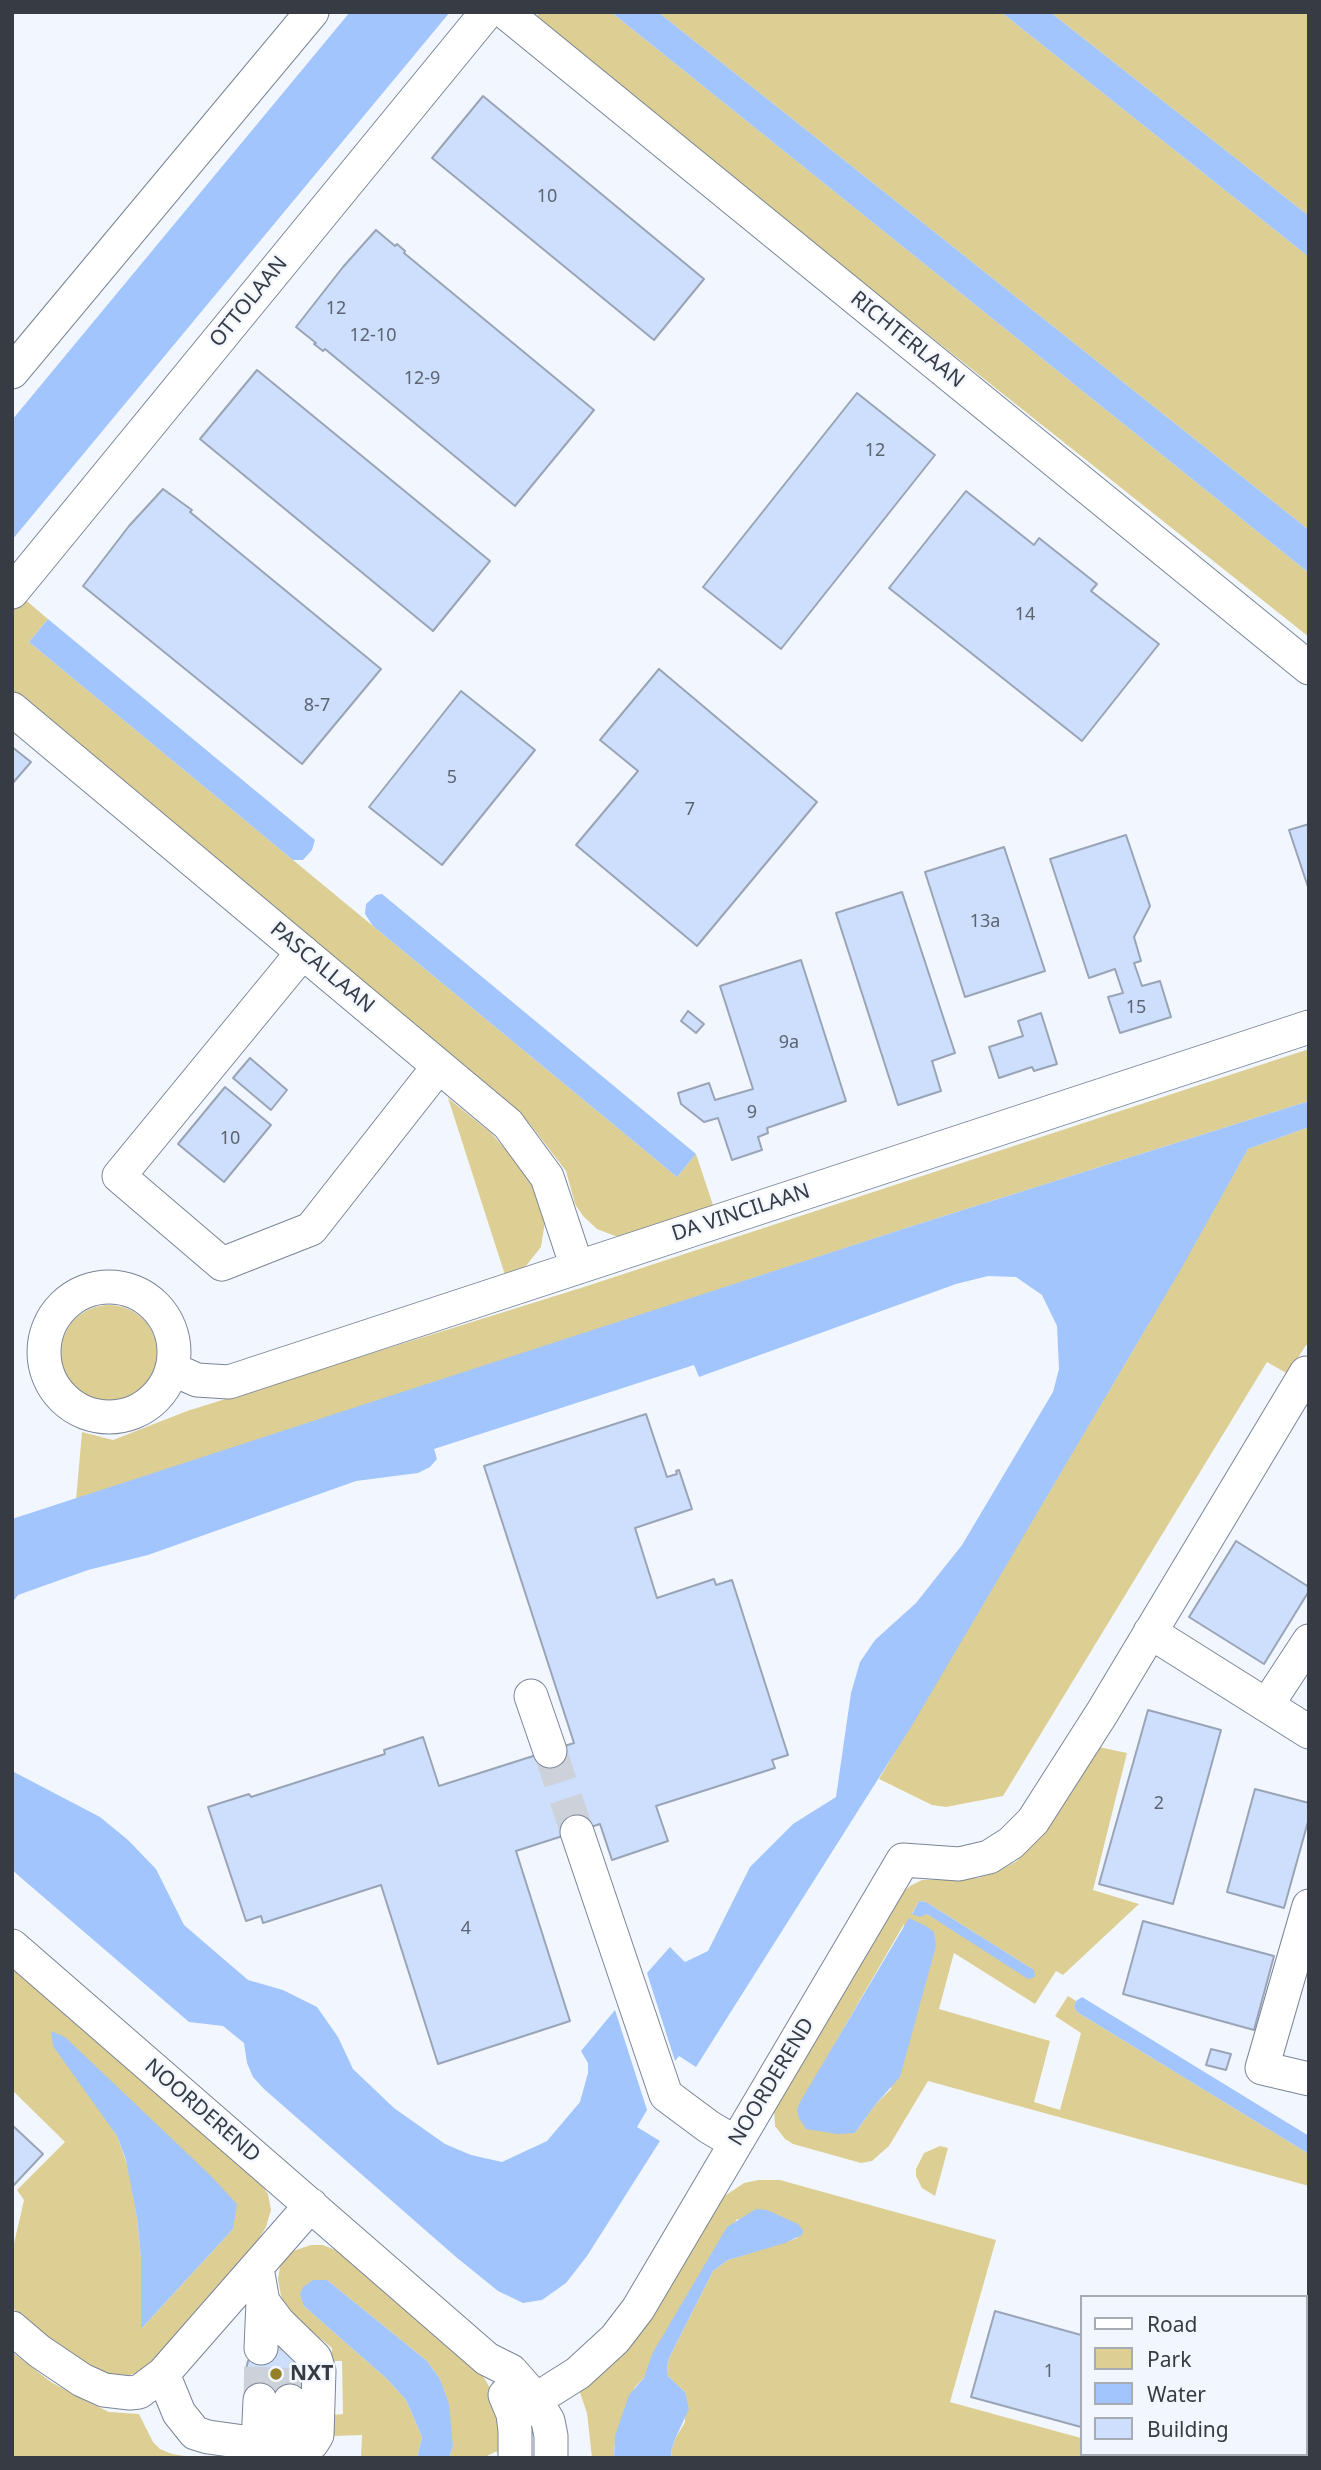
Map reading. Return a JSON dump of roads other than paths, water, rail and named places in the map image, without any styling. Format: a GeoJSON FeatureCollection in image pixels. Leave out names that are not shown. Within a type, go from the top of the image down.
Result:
{"type":"FeatureCollection","features":[{"type":"Feature","properties":{"kind":"street"},"geometry":{"type":"LineString","coordinates":[[12,372],[312,12]]}},
{"type":"Feature","properties":{"kind":"street","name":"OTTOLAAN"},"geometry":{"type":"LineString","coordinates":[[12,592],[486,12]]}},
{"type":"Feature","properties":{"kind":"street","name":"RICHTERLAAN"},"geometry":{"type":"LineString","coordinates":[[505,12],[1309,668]]}},
{"type":"Feature","properties":{"kind":"street","name":"PASCALLAAN"},"geometry":{"type":"LineString","coordinates":[[12,709],[508,1124],[547,1177],[577,1267]]}},
{"type":"Feature","properties":{"kind":"street"},"geometry":{"type":"LineString","coordinates":[[303,952],[119,1176],[222,1264],[311,1229],[439,1066]]}},
{"type":"Feature","properties":{"kind":"street","name":"DA VINCILAAN"},"geometry":{"type":"LineString","coordinates":[[172,1369],[197,1380],[229,1382],[1309,1027]]}},
{"type":"Feature","properties":{"kind":"street"},"geometry":{"type":"LineString","coordinates":[[1306,1373],[1150,1632],[1309,1732]]}},
{"type":"Feature","properties":{"kind":"street","name":"NOORDEREND"},"geometry":{"type":"LineString","coordinates":[[524,2407],[579,2373],[593,2361],[615,2339],[638,2309],[903,1860],[959,1864],[989,1857],[1011,1843],[1033,1821],[1150,1632]]}},
{"type":"Feature","properties":{"kind":"street"},"geometry":{"type":"LineString","coordinates":[[1267,1705],[1309,1641]]}},
{"type":"Feature","properties":{"kind":"street"},"geometry":{"type":"LineString","coordinates":[[531,1696],[550,1751]]}},
{"type":"Feature","properties":{"kind":"street"},"geometry":{"type":"LineString","coordinates":[[577,1832],[666,2095],[736,2143]]}},
{"type":"Feature","properties":{"kind":"street"},"geometry":{"type":"LineString","coordinates":[[1309,1906],[1262,2068],[1309,2079]]}},
{"type":"Feature","properties":{"kind":"street","name":"NOORDEREND"},"geometry":{"type":"LineString","coordinates":[[12,1946],[487,2359],[511,2371],[524,2407],[548,2421],[551,2458]]}},
{"type":"Feature","properties":{"kind":"street"},"geometry":{"type":"LineString","coordinates":[[12,2328],[64,2369],[104,2390],[139,2392],[163,2374],[311,2205]]}},
{"type":"Feature","properties":{"kind":"street"},"geometry":{"type":"LineString","coordinates":[[163,2374],[179,2413],[195,2433],[302,2450],[317,2435],[319,2371],[315,2358],[282,2344],[278,2322],[262,2302],[257,2268]]}},
{"type":"Feature","properties":{"kind":"street"},"geometry":{"type":"LineString","coordinates":[[273,2446],[275,2401]]}},
{"type":"Feature","properties":{"kind":"street"},"geometry":{"type":"LineString","coordinates":[[514,2458],[515,2431],[524,2407]]}},
{"type":"Feature","properties":{"kind":"water"},"geometry":{"type":"Polygon","coordinates":[[[350,12],[450,12],[12,540],[12,420],[350,12]]]}},
{"type":"Feature","properties":{"kind":"water"},"geometry":{"type":"Polygon","coordinates":[[[611,12],[658,12],[1309,530],[1309,573],[611,12]]]}},
{"type":"Feature","properties":{"kind":"water"},"geometry":{"type":"Polygon","coordinates":[[[1001,12],[1050,12],[1309,216],[1309,257],[1001,12]]]}},
{"type":"Feature","properties":{"kind":"water"},"geometry":{"type":"Polygon","coordinates":[[[48,619],[315,840],[312,850],[303,860],[293,860],[29,642],[48,619]]]}},
{"type":"Feature","properties":{"kind":"water"},"geometry":{"type":"Polygon","coordinates":[[[382,894],[696,1154],[677,1177],[373,926],[365,914],[366,904],[376,895],[382,894]]]}},
{"type":"Feature","properties":{"kind":"water"},"geometry":{"type":"Polygon","coordinates":[[[1309,1101],[1309,1127],[1248,1149],[1181,1269],[911,1727],[696,2067],[679,2056],[675,2061],[647,1973],[670,1947],[685,1962],[708,1951],[750,1867],[793,1824],[836,1797],[851,1693],[860,1662],[875,1640],[916,1603],[962,1545],[1053,1392],[1059,1369],[1057,1326],[1042,1295],[1016,1277],[988,1276],[956,1284],[699,1377],[694,1365],[434,1449],[437,1459],[430,1467],[418,1473],[356,1481],[148,1555],[88,1570],[18,1595],[12,1603],[12,1519],[906,1228],[1309,1101]]]}},
{"type":"Feature","properties":{"kind":"water"},"geometry":{"type":"Polygon","coordinates":[[[12,1771],[100,1817],[128,1840],[156,1869],[184,1925],[248,1980],[283,1990],[317,2007],[338,2037],[353,2069],[394,2108],[445,2144],[471,2155],[502,2162],[547,2141],[580,2102],[588,2073],[588,2063],[581,2051],[615,2010],[647,2110],[637,2127],[660,2141],[587,2256],[566,2283],[542,2300],[523,2303],[498,2291],[264,2089],[253,2077],[247,2063],[244,2043],[223,2026],[189,2022],[12,1870],[12,1771]]]}},
{"type":"Feature","properties":{"kind":"water"},"geometry":{"type":"Polygon","coordinates":[[[919,1901],[926,1902],[1034,1970],[1035,1977],[1028,1979],[927,1914],[920,1917],[912,1914],[919,1901]]]}},
{"type":"Feature","properties":{"kind":"water"},"geometry":{"type":"Polygon","coordinates":[[[909,1918],[934,1932],[936,1946],[900,2077],[855,2133],[838,2134],[806,2129],[797,2109],[800,2102],[909,1918]]]}},
{"type":"Feature","properties":{"kind":"water"},"geometry":{"type":"Polygon","coordinates":[[[1082,1997],[1309,2136],[1309,2154],[1077,2012],[1074,2006],[1082,1997]]]}},
{"type":"Feature","properties":{"kind":"water"},"geometry":{"type":"Polygon","coordinates":[[[51,2031],[65,2037],[237,2204],[233,2229],[141,2329],[141,2258],[126,2160],[117,2136],[53,2046],[51,2031]]]}},
{"type":"Feature","properties":{"kind":"water"},"geometry":{"type":"Polygon","coordinates":[[[756,2209],[767,2210],[798,2224],[803,2230],[802,2235],[785,2243],[728,2260],[713,2271],[669,2358],[668,2376],[685,2392],[689,2409],[675,2439],[672,2458],[614,2458],[615,2436],[629,2395],[644,2378],[652,2354],[727,2227],[756,2209]]]}},
{"type":"Feature","properties":{"kind":"water"},"geometry":{"type":"Polygon","coordinates":[[[313,2280],[327,2280],[427,2361],[440,2379],[449,2404],[453,2446],[449,2458],[417,2458],[422,2437],[406,2400],[387,2379],[304,2306],[300,2294],[303,2287],[313,2280]]]}},
{"type":"Feature","properties":{"kind":"tunnel"},"geometry":{"type":"LineString","coordinates":[[550,1751],[577,1832]]}},
{"type":"Feature","properties":{"kind":"tunnel"},"geometry":{"type":"LineString","coordinates":[[260,2400],[261,2348]]}},
{"type":"Feature","properties":{"kind":"tunnel"},"geometry":{"type":"LineString","coordinates":[[290,2401],[292,2349]]}},
{"type":"Feature","properties":{"kind":"place","name":"NXT"},"geometry":{"type":"Point","coordinates":[276,2374]}}]}
